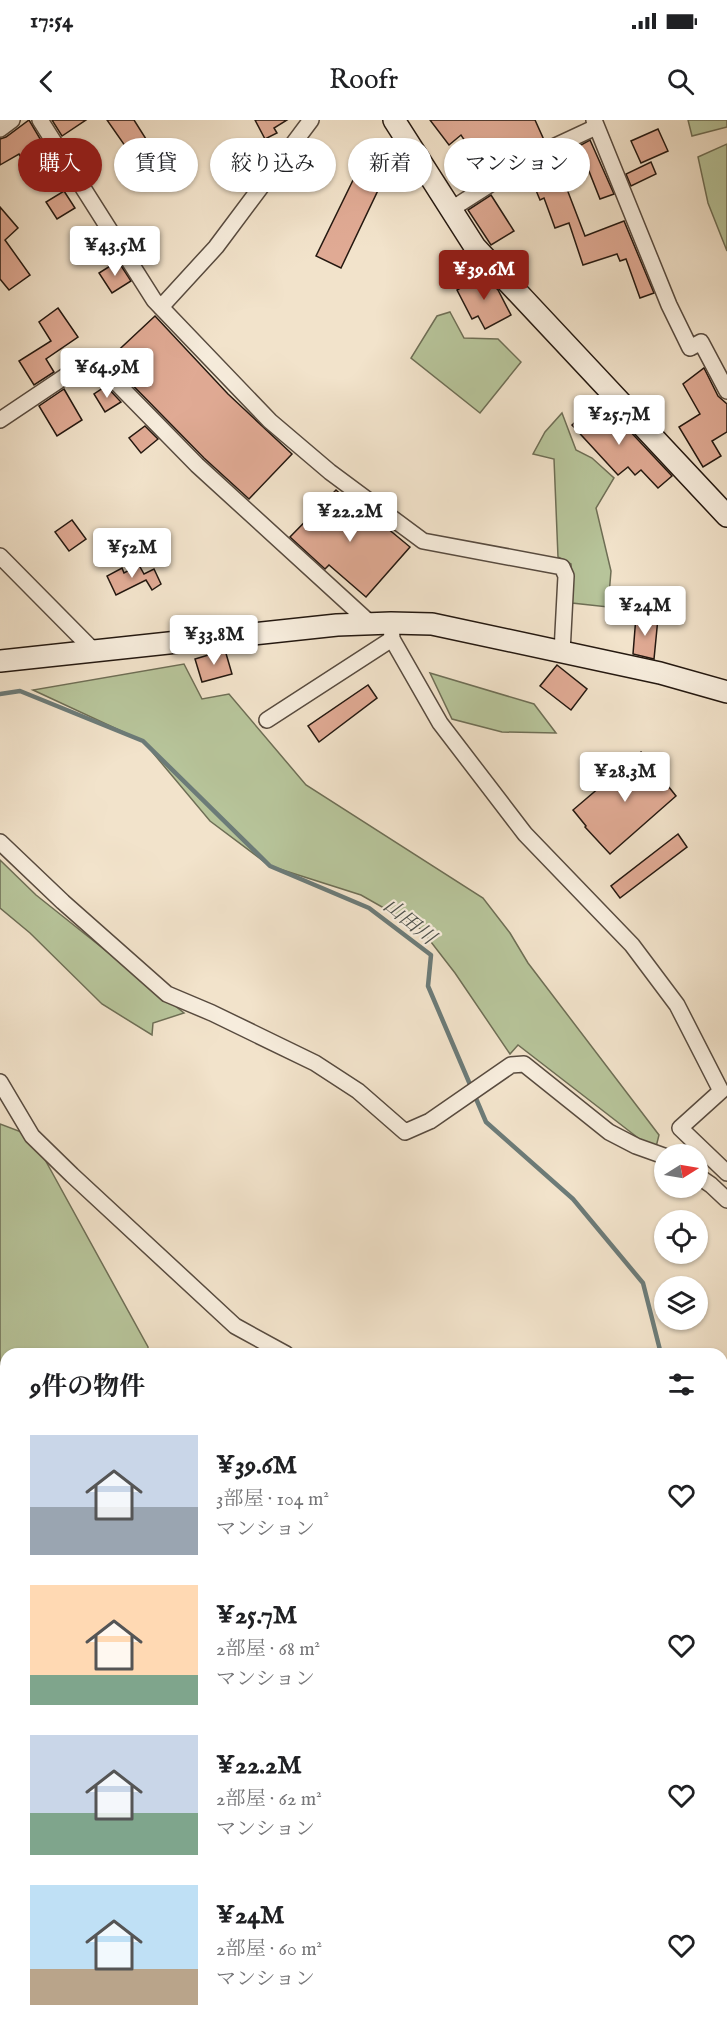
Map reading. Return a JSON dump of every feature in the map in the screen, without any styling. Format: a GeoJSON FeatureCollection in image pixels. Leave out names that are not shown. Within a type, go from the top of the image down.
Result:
{"type":"FeatureCollection","features":[{"type":"Feature","properties":{"kind":"street"},"geometry":{"type":"LineString","coordinates":[[0,129],[12,120]]}},
{"type":"Feature","properties":{"kind":"street"},"geometry":{"type":"LineString","coordinates":[[40,120],[160,307],[270,422],[330,472],[423,541],[562,567],[566,576],[562,652]]}},
{"type":"Feature","properties":{"kind":"street"},"geometry":{"type":"LineString","coordinates":[[160,307],[216,247],[311,120]]}},
{"type":"Feature","properties":{"kind":"street"},"geometry":{"type":"LineString","coordinates":[[394,120],[475,247],[727,516]]}},
{"type":"Feature","properties":{"kind":"street"},"geometry":{"type":"LineString","coordinates":[[450,210],[536,155],[595,123],[669,306],[690,348],[700,342],[727,392]]}},
{"type":"Feature","properties":{"kind":"street"},"geometry":{"type":"LineString","coordinates":[[0,420],[82,365],[98,364],[197,465],[385,628],[440,723],[525,834],[632,945],[677,1005],[724,1088],[680,1128],[727,1173]]}},
{"type":"Feature","properties":{"kind":"street"},"geometry":{"type":"LineString","coordinates":[[0,556],[93,650]]}},
{"type":"Feature","properties":{"kind":"street"},"geometry":{"type":"LineString","coordinates":[[0,661],[337,625],[385,628],[432,624],[669,675],[727,692]]}},
{"type":"Feature","properties":{"kind":"street"},"geometry":{"type":"LineString","coordinates":[[267,720],[385,628]]}},
{"type":"Feature","properties":{"kind":"street"},"geometry":{"type":"LineString","coordinates":[[0,842],[63,902],[167,994],[315,1063],[358,1091],[405,1132],[430,1121],[511,1065],[524,1064],[609,1132],[654,1152]]}},
{"type":"Feature","properties":{"kind":"street"},"geometry":{"type":"LineString","coordinates":[[0,1082],[32,1136],[72,1175],[236,1326],[275,1348]]}},
{"type":"Feature","properties":{"kind":"street"},"geometry":{"type":"LineString","coordinates":[[708,1183],[727,1200]]}},
{"type":"Feature","properties":{"kind":"green space"},"geometry":{"type":"Polygon","coordinates":[[[688,120],[727,120],[727,127],[692,136],[688,120]]]}},
{"type":"Feature","properties":{"kind":"green space"},"geometry":{"type":"Polygon","coordinates":[[[727,144],[727,251],[708,203],[698,157],[727,144]]]}},
{"type":"Feature","properties":{"kind":"green space"},"geometry":{"type":"Polygon","coordinates":[[[450,312],[464,338],[498,339],[521,362],[480,413],[411,358],[437,316],[450,312]]]}},
{"type":"Feature","properties":{"kind":"green space"},"geometry":{"type":"Polygon","coordinates":[[[562,413],[576,450],[592,458],[614,478],[596,508],[611,571],[608,607],[572,603],[571,564],[558,557],[554,459],[533,454],[545,432],[562,413]]]}},
{"type":"Feature","properties":{"kind":"green space"},"geometry":{"type":"Polygon","coordinates":[[[184,664],[202,699],[229,694],[306,785],[483,898],[510,933],[528,963],[659,1135],[657,1144],[654,1144],[654,1150],[518,1045],[510,1054],[455,973],[421,929],[361,895],[270,866],[210,821],[143,741],[33,690],[184,664]]]}},
{"type":"Feature","properties":{"kind":"green space"},"geometry":{"type":"Polygon","coordinates":[[[430,673],[534,704],[556,733],[502,732],[452,719],[430,673]]]}},
{"type":"Feature","properties":{"kind":"green space"},"geometry":{"type":"Polygon","coordinates":[[[0,860],[36,895],[184,1013],[153,1023],[152,1035],[102,1004],[30,933],[0,908],[0,860]]]}},
{"type":"Feature","properties":{"kind":"green space"},"geometry":{"type":"Polygon","coordinates":[[[0,1124],[32,1136],[148,1348],[0,1348],[0,1124]]]}},
{"type":"Feature","properties":{"kind":"building"},"geometry":{"type":"Polygon","coordinates":[[[29,120],[40,138],[18,138],[18,155],[0,165],[0,139],[29,120]]]}},
{"type":"Feature","properties":{"kind":"building"},"geometry":{"type":"Polygon","coordinates":[[[52,120],[86,120],[62,136],[52,120]]]}},
{"type":"Feature","properties":{"kind":"building"},"geometry":{"type":"Polygon","coordinates":[[[107,120],[134,120],[145,138],[120,138],[107,120]]]}},
{"type":"Feature","properties":{"kind":"building"},"geometry":{"type":"Polygon","coordinates":[[[255,120],[287,120],[274,128],[277,133],[264,138],[255,120]]]}},
{"type":"Feature","properties":{"kind":"building"},"geometry":{"type":"Polygon","coordinates":[[[430,120],[535,120],[543,138],[463,138],[461,135],[457,138],[444,138],[430,120]]]}},
{"type":"Feature","properties":{"kind":"building"},"geometry":{"type":"Polygon","coordinates":[[[658,129],[668,151],[641,163],[631,141],[658,129]]]}},
{"type":"Feature","properties":{"kind":"building"},"geometry":{"type":"Polygon","coordinates":[[[590,140],[614,194],[600,199],[590,174],[590,140]]]}},
{"type":"Feature","properties":{"kind":"building"},"geometry":{"type":"Polygon","coordinates":[[[651,162],[656,174],[631,186],[626,174],[651,162]]]}},
{"type":"Feature","properties":{"kind":"building"},"geometry":{"type":"Polygon","coordinates":[[[348,190],[377,192],[341,268],[316,256],[348,190]]]}},
{"type":"Feature","properties":{"kind":"building"},"geometry":{"type":"Polygon","coordinates":[[[65,192],[75,208],[57,219],[46,202],[65,192]]]}},
{"type":"Feature","properties":{"kind":"building"},"geometry":{"type":"Polygon","coordinates":[[[537,192],[568,192],[585,236],[624,221],[654,293],[640,298],[626,259],[620,261],[617,254],[583,265],[569,223],[555,228],[544,198],[540,200],[537,192]]]}},
{"type":"Feature","properties":{"kind":"building"},"geometry":{"type":"Polygon","coordinates":[[[491,195],[514,231],[491,245],[468,210],[491,195]]]}},
{"type":"Feature","properties":{"kind":"building"},"geometry":{"type":"Polygon","coordinates":[[[0,207],[18,228],[5,240],[30,275],[9,290],[0,279],[0,207]]]}},
{"type":"Feature","properties":{"kind":"building"},"geometry":{"type":"Polygon","coordinates":[[[118,261],[131,281],[112,293],[99,273],[118,261]]]}},
{"type":"Feature","properties":{"kind":"building"},"geometry":{"type":"Polygon","coordinates":[[[481,272],[498,290],[511,315],[485,329],[478,316],[472,319],[457,290],[471,282],[469,278],[481,272]]]}},
{"type":"Feature","properties":{"kind":"building"},"geometry":{"type":"Polygon","coordinates":[[[58,308],[78,337],[46,359],[54,372],[34,385],[19,361],[51,341],[39,322],[58,308]]]}},
{"type":"Feature","properties":{"kind":"building"},"geometry":{"type":"Polygon","coordinates":[[[155,316],[228,394],[292,454],[249,499],[204,458],[108,360],[155,316]]]}},
{"type":"Feature","properties":{"kind":"building"},"geometry":{"type":"Polygon","coordinates":[[[704,368],[718,396],[727,404],[727,432],[712,441],[721,456],[703,467],[679,427],[700,414],[683,384],[704,368]]]}},
{"type":"Feature","properties":{"kind":"building"},"geometry":{"type":"Polygon","coordinates":[[[106,386],[121,402],[105,412],[94,394],[106,386]]]}},
{"type":"Feature","properties":{"kind":"building"},"geometry":{"type":"Polygon","coordinates":[[[64,389],[82,420],[57,436],[39,406],[64,389]]]}},
{"type":"Feature","properties":{"kind":"building"},"geometry":{"type":"Polygon","coordinates":[[[596,403],[620,431],[625,426],[672,476],[658,488],[641,470],[635,475],[628,467],[618,475],[572,425],[596,403]]]}},
{"type":"Feature","properties":{"kind":"building"},"geometry":{"type":"Polygon","coordinates":[[[145,426],[158,439],[141,453],[129,438],[145,426]]]}},
{"type":"Feature","properties":{"kind":"building"},"geometry":{"type":"Polygon","coordinates":[[[336,490],[360,512],[363,509],[379,525],[381,523],[410,547],[366,597],[329,565],[325,569],[290,537],[336,490]]]}},
{"type":"Feature","properties":{"kind":"building"},"geometry":{"type":"Polygon","coordinates":[[[72,520],[86,539],[69,551],[55,532],[72,520]]]}},
{"type":"Feature","properties":{"kind":"building"},"geometry":{"type":"Polygon","coordinates":[[[139,565],[144,574],[154,569],[161,584],[152,590],[146,580],[116,595],[107,576],[122,568],[124,573],[139,565]]]}},
{"type":"Feature","properties":{"kind":"building"},"geometry":{"type":"Polygon","coordinates":[[[636,616],[658,618],[654,659],[633,654],[636,616]]]}},
{"type":"Feature","properties":{"kind":"building"},"geometry":{"type":"Polygon","coordinates":[[[225,650],[232,674],[202,682],[195,659],[225,650]]]}},
{"type":"Feature","properties":{"kind":"building"},"geometry":{"type":"Polygon","coordinates":[[[557,665],[587,689],[571,710],[540,686],[557,665]]]}},
{"type":"Feature","properties":{"kind":"building"},"geometry":{"type":"Polygon","coordinates":[[[368,685],[377,698],[319,742],[308,726],[368,685]]]}},
{"type":"Feature","properties":{"kind":"building"},"geometry":{"type":"Polygon","coordinates":[[[641,752],[676,796],[610,854],[573,810],[641,752]]]}},
{"type":"Feature","properties":{"kind":"building"},"geometry":{"type":"Polygon","coordinates":[[[678,834],[687,847],[620,898],[611,886],[678,834]]]}},
{"type":"Feature","properties":{"kind":"waterway","name":"山田川"},"geometry":{"type":"LineString","coordinates":[[0,694],[20,691],[143,741],[270,866],[369,908],[431,955],[428,986],[486,1122],[573,1199],[643,1283],[659,1348]]}}]}
